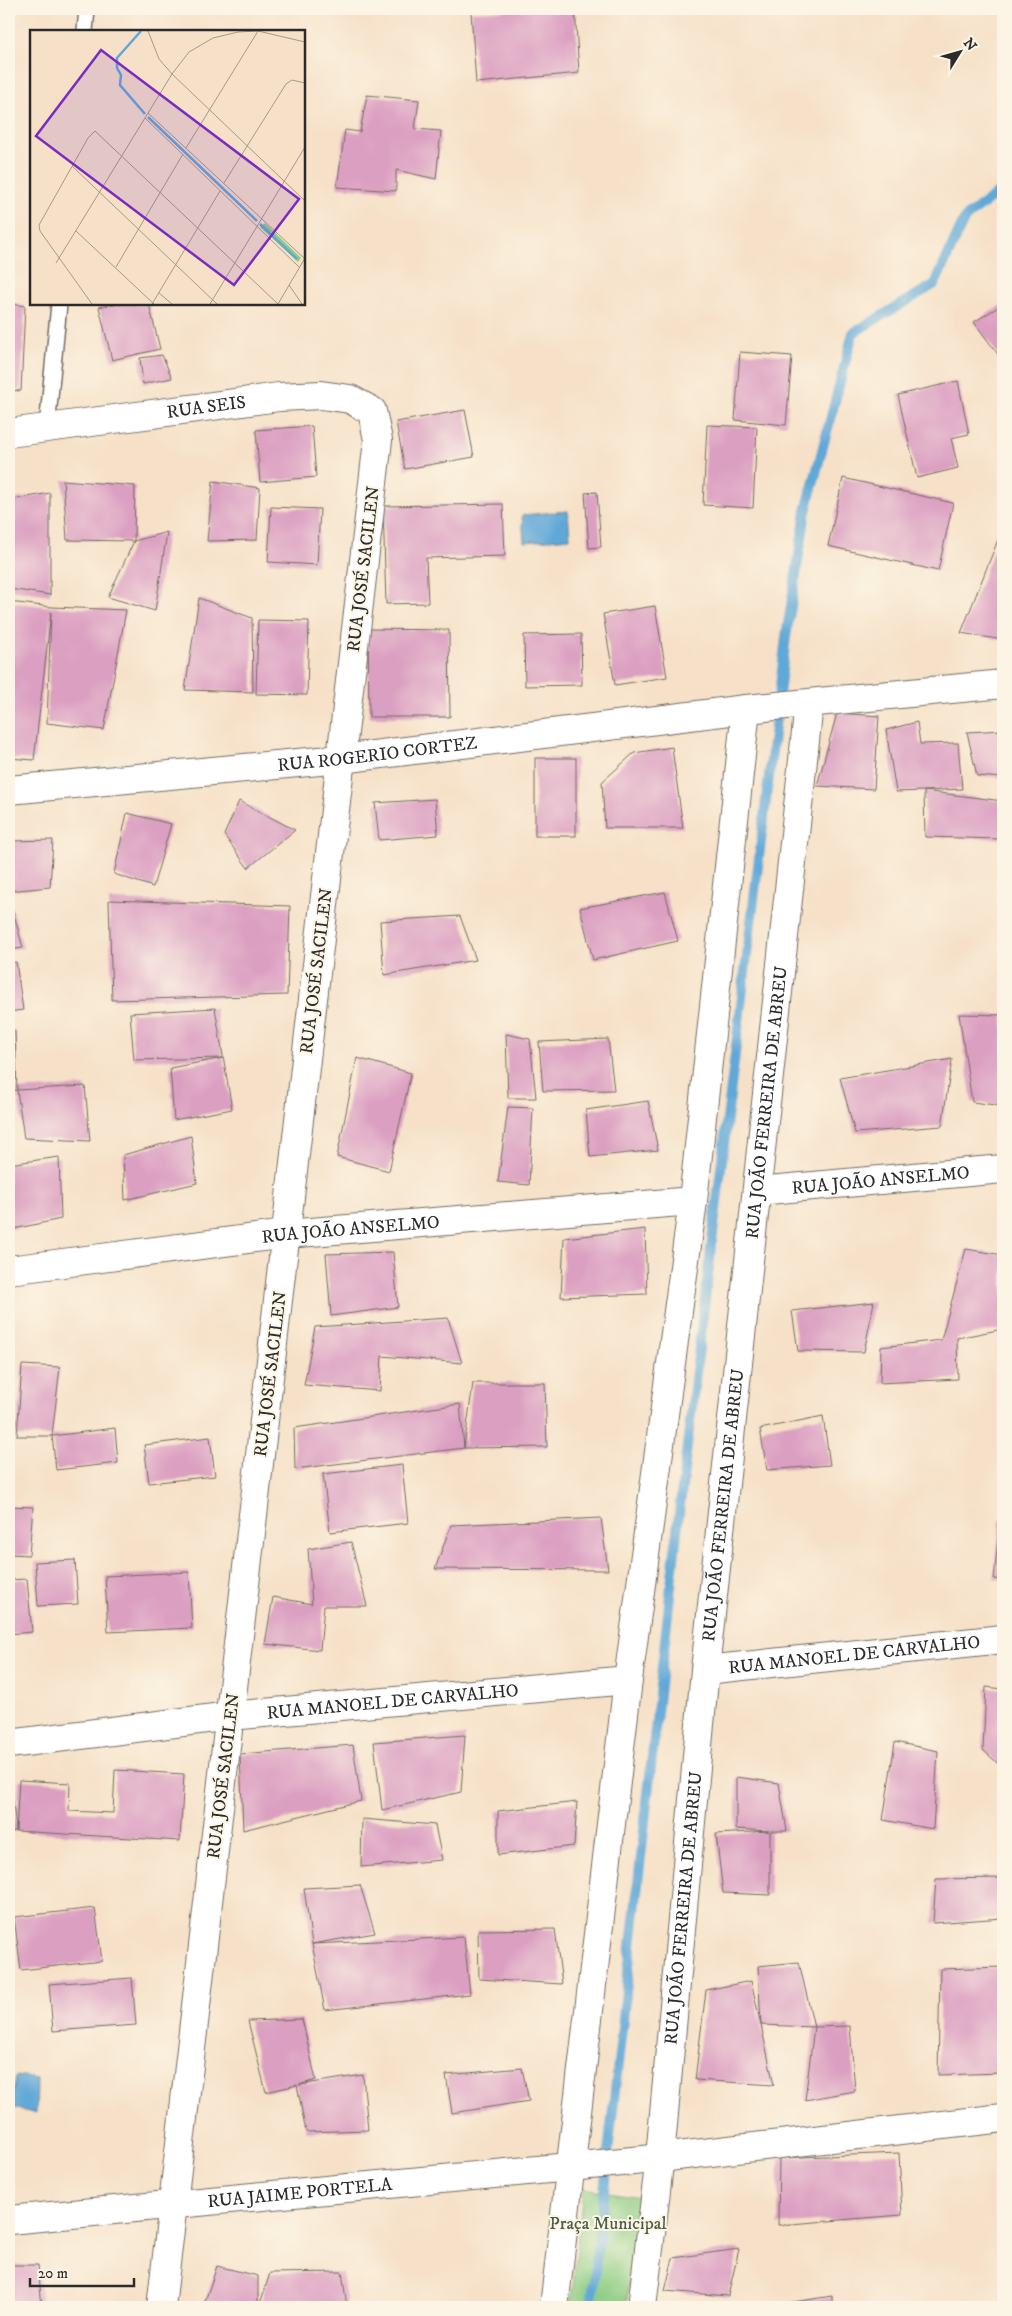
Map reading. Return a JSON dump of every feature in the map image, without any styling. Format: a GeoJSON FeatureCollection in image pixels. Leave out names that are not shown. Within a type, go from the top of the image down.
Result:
{"type":"FeatureCollection","features":[{"type":"Feature","properties":{"kind":"street","name":"RUA SEIS"},"geometry":{"type":"LineString","coordinates":[[9,433],[279,397],[321,395],[350,399],[372,411],[378,440]]}},
{"type":"Feature","properties":{"kind":"street","name":"RUA JOSÉ SACILEN"},"geometry":{"type":"LineString","coordinates":[[161,2307],[378,440]]}},
{"type":"Feature","properties":{"kind":"street","name":"RUA ROGERIO CORTEZ"},"geometry":{"type":"LineString","coordinates":[[9,790],[341,759],[746,709],[1003,684]]}},
{"type":"Feature","properties":{"kind":"street","name":"RUA JOÃO FERREIRA DE ABREU"},"geometry":{"type":"LineString","coordinates":[[642,2307],[651,2159],[706,1670],[809,704]]}},
{"type":"Feature","properties":{"kind":"street"},"geometry":{"type":"LineString","coordinates":[[554,2307],[581,2165],[628,1680],[693,1201],[746,709]]}},
{"type":"Feature","properties":{"kind":"street","name":"RUA JOÃO ANSELMO"},"geometry":{"type":"LineString","coordinates":[[757,1191],[1003,1169]]}},
{"type":"Feature","properties":{"kind":"street","name":"RUA JOÃO ANSELMO"},"geometry":{"type":"LineString","coordinates":[[9,1270],[286,1234],[693,1201]]}},
{"type":"Feature","properties":{"kind":"street","name":"RUA MANOEL DE CARVALHO"},"geometry":{"type":"LineString","coordinates":[[706,1670],[1003,1639]]}},
{"type":"Feature","properties":{"kind":"street","name":"RUA MANOEL DE CARVALHO"},"geometry":{"type":"LineString","coordinates":[[9,1744],[230,1716],[628,1680]]}},
{"type":"Feature","properties":{"kind":"street","name":"RUA JAIME PORTELA"},"geometry":{"type":"LineString","coordinates":[[9,2220],[651,2159],[1003,2118]]}},
{"type":"Feature","properties":{"kind":"lane"},"geometry":{"type":"LineString","coordinates":[[85,30],[87,9]]}},
{"type":"Feature","properties":{"kind":"lane"},"geometry":{"type":"LineString","coordinates":[[47,428],[59,305]]}},
{"type":"Feature","properties":{"kind":"green space","name":"Praça Municipal"},"geometry":{"type":"Polygon","coordinates":[[[583,2188],[640,2197],[626,2307],[571,2307],[583,2188]]]}},
{"type":"Feature","properties":{"kind":"water"},"geometry":{"type":"Polygon","coordinates":[[[568,511],[570,538],[524,542],[522,515],[568,511]]]}},
{"type":"Feature","properties":{"kind":"water"},"geometry":{"type":"Polygon","coordinates":[[[16,2076],[37,2079],[36,2114],[11,2107],[16,2076]]]}},
{"type":"Feature","properties":{"kind":"building"},"geometry":{"type":"Polygon","coordinates":[[[575,9],[579,73],[476,83],[471,12],[575,9]]]}},
{"type":"Feature","properties":{"kind":"building"},"geometry":{"type":"Polygon","coordinates":[[[367,95],[419,100],[415,129],[441,131],[436,179],[396,170],[396,191],[337,187],[345,130],[360,132],[367,95]]]}},
{"type":"Feature","properties":{"kind":"building"},"geometry":{"type":"Polygon","coordinates":[[[9,303],[25,306],[21,391],[9,390],[9,303]]]}},
{"type":"Feature","properties":{"kind":"building"},"geometry":{"type":"Polygon","coordinates":[[[1003,304],[1003,361],[974,322],[1003,304]]]}},
{"type":"Feature","properties":{"kind":"building"},"geometry":{"type":"Polygon","coordinates":[[[108,305],[149,305],[160,349],[112,360],[99,307],[108,305]]]}},
{"type":"Feature","properties":{"kind":"building"},"geometry":{"type":"Polygon","coordinates":[[[740,352],[792,356],[786,425],[735,420],[740,352]]]}},
{"type":"Feature","properties":{"kind":"building"},"geometry":{"type":"Polygon","coordinates":[[[162,355],[172,378],[143,384],[140,358],[162,355]]]}},
{"type":"Feature","properties":{"kind":"building"},"geometry":{"type":"Polygon","coordinates":[[[958,381],[969,434],[951,438],[958,468],[917,478],[898,395],[958,381]]]}},
{"type":"Feature","properties":{"kind":"building"},"geometry":{"type":"Polygon","coordinates":[[[465,410],[474,457],[405,469],[396,422],[465,410]]]}},
{"type":"Feature","properties":{"kind":"building"},"geometry":{"type":"Polygon","coordinates":[[[707,425],[757,427],[753,508],[703,505],[707,425]]]}},
{"type":"Feature","properties":{"kind":"building"},"geometry":{"type":"Polygon","coordinates":[[[312,426],[316,477],[260,482],[256,430],[312,426]]]}},
{"type":"Feature","properties":{"kind":"building"},"geometry":{"type":"Polygon","coordinates":[[[843,478],[953,503],[938,571],[828,546],[843,478]]]}},
{"type":"Feature","properties":{"kind":"building"},"geometry":{"type":"Polygon","coordinates":[[[63,480],[135,486],[134,541],[67,540],[63,480]]]}},
{"type":"Feature","properties":{"kind":"building"},"geometry":{"type":"Polygon","coordinates":[[[213,481],[260,488],[257,540],[207,541],[213,481]]]}},
{"type":"Feature","properties":{"kind":"building"},"geometry":{"type":"Polygon","coordinates":[[[597,492],[601,547],[589,548],[585,493],[597,492]]]}},
{"type":"Feature","properties":{"kind":"building"},"geometry":{"type":"Polygon","coordinates":[[[50,493],[50,595],[9,589],[10,500],[50,493]]]}},
{"type":"Feature","properties":{"kind":"building"},"geometry":{"type":"Polygon","coordinates":[[[503,504],[505,556],[426,558],[428,603],[386,604],[383,506],[503,504]]]}},
{"type":"Feature","properties":{"kind":"building"},"geometry":{"type":"Polygon","coordinates":[[[271,507],[320,509],[317,565],[268,562],[271,507]]]}},
{"type":"Feature","properties":{"kind":"building"},"geometry":{"type":"Polygon","coordinates":[[[1003,527],[1003,640],[961,633],[1003,527]]]}},
{"type":"Feature","properties":{"kind":"building"},"geometry":{"type":"Polygon","coordinates":[[[167,532],[155,611],[108,597],[134,541],[167,532]]]}},
{"type":"Feature","properties":{"kind":"building"},"geometry":{"type":"Polygon","coordinates":[[[199,598],[252,618],[253,692],[185,690],[199,598]]]}},
{"type":"Feature","properties":{"kind":"building"},"geometry":{"type":"Polygon","coordinates":[[[9,602],[52,607],[126,610],[104,730],[47,723],[51,612],[34,760],[9,758],[9,602]]]}},
{"type":"Feature","properties":{"kind":"building"},"geometry":{"type":"Polygon","coordinates":[[[655,606],[667,677],[615,685],[603,614],[655,606]]]}},
{"type":"Feature","properties":{"kind":"building"},"geometry":{"type":"Polygon","coordinates":[[[258,620],[309,621],[307,695],[256,694],[258,620]]]}},
{"type":"Feature","properties":{"kind":"building"},"geometry":{"type":"Polygon","coordinates":[[[368,629],[449,630],[450,717],[369,717],[368,629]]]}},
{"type":"Feature","properties":{"kind":"building"},"geometry":{"type":"Polygon","coordinates":[[[581,634],[582,685],[525,686],[524,635],[581,634]]]}},
{"type":"Feature","properties":{"kind":"building"},"geometry":{"type":"Polygon","coordinates":[[[837,713],[879,716],[874,789],[817,786],[837,713]]]}},
{"type":"Feature","properties":{"kind":"building"},"geometry":{"type":"Polygon","coordinates":[[[917,722],[920,744],[958,743],[962,789],[896,792],[886,730],[917,722]]]}},
{"type":"Feature","properties":{"kind":"building"},"geometry":{"type":"Polygon","coordinates":[[[1003,730],[1003,778],[977,776],[967,732],[1003,730]]]}},
{"type":"Feature","properties":{"kind":"building"},"geometry":{"type":"Polygon","coordinates":[[[672,747],[683,828],[605,828],[602,782],[634,753],[672,747]]]}},
{"type":"Feature","properties":{"kind":"building"},"geometry":{"type":"Polygon","coordinates":[[[535,758],[576,758],[576,836],[535,836],[535,758]]]}},
{"type":"Feature","properties":{"kind":"building"},"geometry":{"type":"Polygon","coordinates":[[[924,791],[1003,801],[1001,839],[925,837],[924,791]]]}},
{"type":"Feature","properties":{"kind":"building"},"geometry":{"type":"Polygon","coordinates":[[[435,799],[438,835],[379,840],[375,803],[435,799]]]}},
{"type":"Feature","properties":{"kind":"building"},"geometry":{"type":"Polygon","coordinates":[[[239,801],[295,830],[248,868],[224,835],[239,801]]]}},
{"type":"Feature","properties":{"kind":"building"},"geometry":{"type":"Polygon","coordinates":[[[127,813],[171,824],[153,887],[114,874],[127,813]]]}},
{"type":"Feature","properties":{"kind":"building"},"geometry":{"type":"Polygon","coordinates":[[[53,840],[50,887],[9,891],[9,841],[53,840]]]}},
{"type":"Feature","properties":{"kind":"building"},"geometry":{"type":"Polygon","coordinates":[[[665,892],[678,941],[593,960],[580,908],[665,892]]]}},
{"type":"Feature","properties":{"kind":"building"},"geometry":{"type":"Polygon","coordinates":[[[109,900],[290,906],[287,995],[112,1000],[109,900]]]}},
{"type":"Feature","properties":{"kind":"building"},"geometry":{"type":"Polygon","coordinates":[[[9,911],[13,911],[23,948],[9,950],[9,911]]]}},
{"type":"Feature","properties":{"kind":"building"},"geometry":{"type":"Polygon","coordinates":[[[460,916],[476,960],[384,975],[380,921],[460,916]]]}},
{"type":"Feature","properties":{"kind":"building"},"geometry":{"type":"Polygon","coordinates":[[[16,962],[23,1010],[9,1012],[9,963],[16,962]]]}},
{"type":"Feature","properties":{"kind":"building"},"geometry":{"type":"Polygon","coordinates":[[[215,1008],[232,1109],[174,1120],[170,1068],[223,1058],[134,1060],[130,1013],[215,1008]]]}},
{"type":"Feature","properties":{"kind":"building"},"geometry":{"type":"Polygon","coordinates":[[[959,1014],[1003,1015],[1003,1106],[972,1102],[959,1014]]]}},
{"type":"Feature","properties":{"kind":"building"},"geometry":{"type":"Polygon","coordinates":[[[9,1031],[15,1031],[17,1090],[9,1090],[9,1031]]]}},
{"type":"Feature","properties":{"kind":"building"},"geometry":{"type":"Polygon","coordinates":[[[506,1034],[530,1039],[536,1098],[508,1098],[506,1034]]]}},
{"type":"Feature","properties":{"kind":"building"},"geometry":{"type":"Polygon","coordinates":[[[608,1039],[614,1090],[543,1091],[539,1042],[608,1039]]]}},
{"type":"Feature","properties":{"kind":"building"},"geometry":{"type":"Polygon","coordinates":[[[357,1058],[411,1073],[389,1171],[337,1157],[357,1058]]]}},
{"type":"Feature","properties":{"kind":"building"},"geometry":{"type":"Polygon","coordinates":[[[952,1059],[942,1126],[855,1133],[840,1078],[952,1059]]]}},
{"type":"Feature","properties":{"kind":"building"},"geometry":{"type":"Polygon","coordinates":[[[85,1086],[90,1141],[24,1138],[17,1090],[85,1086]]]}},
{"type":"Feature","properties":{"kind":"building"},"geometry":{"type":"Polygon","coordinates":[[[648,1101],[658,1150],[590,1157],[586,1110],[648,1101]]]}},
{"type":"Feature","properties":{"kind":"building"},"geometry":{"type":"Polygon","coordinates":[[[508,1107],[533,1108],[529,1185],[498,1182],[508,1107]]]}},
{"type":"Feature","properties":{"kind":"building"},"geometry":{"type":"Polygon","coordinates":[[[191,1136],[197,1183],[125,1200],[123,1155],[191,1136]]]}},
{"type":"Feature","properties":{"kind":"building"},"geometry":{"type":"Polygon","coordinates":[[[59,1157],[61,1219],[9,1230],[9,1164],[59,1157]]]}},
{"type":"Feature","properties":{"kind":"building"},"geometry":{"type":"Polygon","coordinates":[[[645,1229],[647,1294],[561,1297],[564,1238],[645,1229]]]}},
{"type":"Feature","properties":{"kind":"building"},"geometry":{"type":"Polygon","coordinates":[[[966,1249],[1003,1255],[1003,1329],[957,1338],[958,1379],[880,1383],[881,1347],[941,1340],[966,1249]]]}},
{"type":"Feature","properties":{"kind":"building"},"geometry":{"type":"Polygon","coordinates":[[[393,1252],[398,1307],[331,1316],[326,1254],[393,1252]]]}},
{"type":"Feature","properties":{"kind":"building"},"geometry":{"type":"Polygon","coordinates":[[[874,1302],[864,1352],[798,1351],[792,1311],[874,1302]]]}},
{"type":"Feature","properties":{"kind":"building"},"geometry":{"type":"Polygon","coordinates":[[[448,1318],[462,1363],[382,1356],[380,1391],[304,1385],[315,1327],[448,1318]]]}},
{"type":"Feature","properties":{"kind":"building"},"geometry":{"type":"Polygon","coordinates":[[[22,1365],[60,1367],[52,1436],[17,1436],[22,1365]]]}},
{"type":"Feature","properties":{"kind":"building"},"geometry":{"type":"Polygon","coordinates":[[[473,1383],[545,1383],[547,1447],[464,1448],[473,1383]]]}},
{"type":"Feature","properties":{"kind":"building"},"geometry":{"type":"Polygon","coordinates":[[[460,1404],[464,1448],[295,1469],[294,1428],[460,1404]]]}},
{"type":"Feature","properties":{"kind":"building"},"geometry":{"type":"Polygon","coordinates":[[[823,1416],[830,1465],[767,1470],[760,1429],[823,1416]]]}},
{"type":"Feature","properties":{"kind":"building"},"geometry":{"type":"Polygon","coordinates":[[[115,1428],[118,1463],[56,1470],[52,1436],[115,1428]]]}},
{"type":"Feature","properties":{"kind":"building"},"geometry":{"type":"Polygon","coordinates":[[[210,1437],[215,1476],[149,1483],[144,1445],[210,1437]]]}},
{"type":"Feature","properties":{"kind":"building"},"geometry":{"type":"Polygon","coordinates":[[[402,1465],[408,1523],[330,1532],[323,1474],[402,1465]]]}},
{"type":"Feature","properties":{"kind":"building"},"geometry":{"type":"Polygon","coordinates":[[[9,1506],[33,1507],[29,1555],[9,1554],[9,1506]]]}},
{"type":"Feature","properties":{"kind":"building"},"geometry":{"type":"Polygon","coordinates":[[[601,1518],[608,1570],[435,1569],[451,1525],[601,1518]]]}},
{"type":"Feature","properties":{"kind":"building"},"geometry":{"type":"Polygon","coordinates":[[[1000,1519],[1003,1520],[1003,1580],[994,1579],[1000,1519]]]}},
{"type":"Feature","properties":{"kind":"building"},"geometry":{"type":"Polygon","coordinates":[[[351,1542],[367,1606],[324,1606],[320,1650],[265,1644],[273,1597],[312,1604],[308,1549],[351,1542]]]}},
{"type":"Feature","properties":{"kind":"building"},"geometry":{"type":"Polygon","coordinates":[[[75,1560],[78,1604],[38,1606],[35,1562],[75,1560]]]}},
{"type":"Feature","properties":{"kind":"building"},"geometry":{"type":"Polygon","coordinates":[[[189,1572],[192,1628],[108,1632],[105,1576],[189,1572]]]}},
{"type":"Feature","properties":{"kind":"building"},"geometry":{"type":"Polygon","coordinates":[[[27,1579],[32,1632],[9,1634],[9,1580],[27,1579]]]}},
{"type":"Feature","properties":{"kind":"building"},"geometry":{"type":"Polygon","coordinates":[[[986,1687],[1003,1689],[1003,1768],[983,1750],[986,1687]]]}},
{"type":"Feature","properties":{"kind":"building"},"geometry":{"type":"Polygon","coordinates":[[[465,1735],[461,1792],[382,1810],[374,1742],[465,1735]]]}},
{"type":"Feature","properties":{"kind":"building"},"geometry":{"type":"Polygon","coordinates":[[[895,1742],[938,1751],[933,1829],[883,1820],[895,1742]]]}},
{"type":"Feature","properties":{"kind":"building"},"geometry":{"type":"Polygon","coordinates":[[[353,1745],[361,1801],[243,1830],[240,1754],[353,1745]]]}},
{"type":"Feature","properties":{"kind":"building"},"geometry":{"type":"Polygon","coordinates":[[[115,1770],[184,1774],[180,1841],[16,1831],[19,1780],[70,1783],[69,1811],[113,1813],[115,1770]]]}},
{"type":"Feature","properties":{"kind":"building"},"geometry":{"type":"Polygon","coordinates":[[[736,1777],[779,1783],[787,1831],[770,1831],[770,1895],[723,1893],[716,1834],[769,1831],[736,1829],[736,1777]]]}},
{"type":"Feature","properties":{"kind":"building"},"geometry":{"type":"Polygon","coordinates":[[[9,1782],[11,1782],[16,1831],[9,1832],[9,1782]]]}},
{"type":"Feature","properties":{"kind":"building"},"geometry":{"type":"Polygon","coordinates":[[[577,1802],[574,1846],[498,1855],[498,1811],[577,1802]]]}},
{"type":"Feature","properties":{"kind":"building"},"geometry":{"type":"Polygon","coordinates":[[[362,1819],[435,1825],[442,1860],[361,1867],[362,1819]]]}},
{"type":"Feature","properties":{"kind":"building"},"geometry":{"type":"Polygon","coordinates":[[[1003,1878],[1003,1918],[933,1923],[936,1879],[1003,1878]]]}},
{"type":"Feature","properties":{"kind":"building"},"geometry":{"type":"Polygon","coordinates":[[[360,1885],[375,1933],[312,1944],[304,1888],[360,1885]]]}},
{"type":"Feature","properties":{"kind":"building"},"geometry":{"type":"Polygon","coordinates":[[[95,1908],[102,1961],[21,1970],[14,1917],[95,1908]]]}},
{"type":"Feature","properties":{"kind":"building"},"geometry":{"type":"Polygon","coordinates":[[[555,1929],[562,1984],[479,1979],[478,1930],[555,1929]]]}},
{"type":"Feature","properties":{"kind":"building"},"geometry":{"type":"Polygon","coordinates":[[[464,1937],[470,1994],[325,2010],[312,1944],[464,1937]]]}},
{"type":"Feature","properties":{"kind":"building"},"geometry":{"type":"Polygon","coordinates":[[[799,1962],[814,2027],[761,2025],[758,1966],[799,1962]]]}},
{"type":"Feature","properties":{"kind":"building"},"geometry":{"type":"Polygon","coordinates":[[[1003,1967],[1003,2073],[938,2075],[940,1969],[1003,1967]]]}},
{"type":"Feature","properties":{"kind":"building"},"geometry":{"type":"Polygon","coordinates":[[[132,1978],[136,2025],[53,2031],[49,1984],[132,1978]]]}},
{"type":"Feature","properties":{"kind":"building"},"geometry":{"type":"Polygon","coordinates":[[[751,1981],[774,2085],[695,2080],[706,1990],[751,1981]]]}},
{"type":"Feature","properties":{"kind":"building"},"geometry":{"type":"Polygon","coordinates":[[[302,2019],[316,2080],[299,2085],[363,2075],[368,2130],[306,2132],[297,2085],[266,2092],[248,2021],[302,2019]]]}},
{"type":"Feature","properties":{"kind":"building"},"geometry":{"type":"Polygon","coordinates":[[[850,2026],[855,2091],[805,2100],[814,2027],[850,2026]]]}},
{"type":"Feature","properties":{"kind":"building"},"geometry":{"type":"Polygon","coordinates":[[[522,2068],[529,2101],[452,2113],[446,2075],[522,2068]]]}},
{"type":"Feature","properties":{"kind":"building"},"geometry":{"type":"Polygon","coordinates":[[[899,2153],[902,2215],[778,2225],[779,2158],[899,2153]]]}},
{"type":"Feature","properties":{"kind":"building"},"geometry":{"type":"Polygon","coordinates":[[[739,2249],[728,2296],[665,2291],[673,2258],[739,2249]]]}},
{"type":"Feature","properties":{"kind":"building"},"geometry":{"type":"Polygon","coordinates":[[[9,2265],[38,2265],[42,2307],[9,2307],[9,2265]]]}},
{"type":"Feature","properties":{"kind":"building"},"geometry":{"type":"Polygon","coordinates":[[[217,2266],[258,2276],[258,2307],[203,2307],[217,2266]]]}},
{"type":"Feature","properties":{"kind":"building"},"geometry":{"type":"Polygon","coordinates":[[[342,2272],[347,2307],[259,2307],[270,2273],[342,2272]]]}},
{"type":"Feature","properties":{"kind":"building"},"geometry":{"type":"Polygon","coordinates":[[[832,2296],[832,2307],[768,2307],[768,2306],[832,2296]]]}},
{"type":"Feature","properties":{"kind":"waterway"},"geometry":{"type":"LineString","coordinates":[[591,2307],[682,1487],[786,637],[806,511],[853,333],[935,284],[965,218],[1003,189]]}}]}
